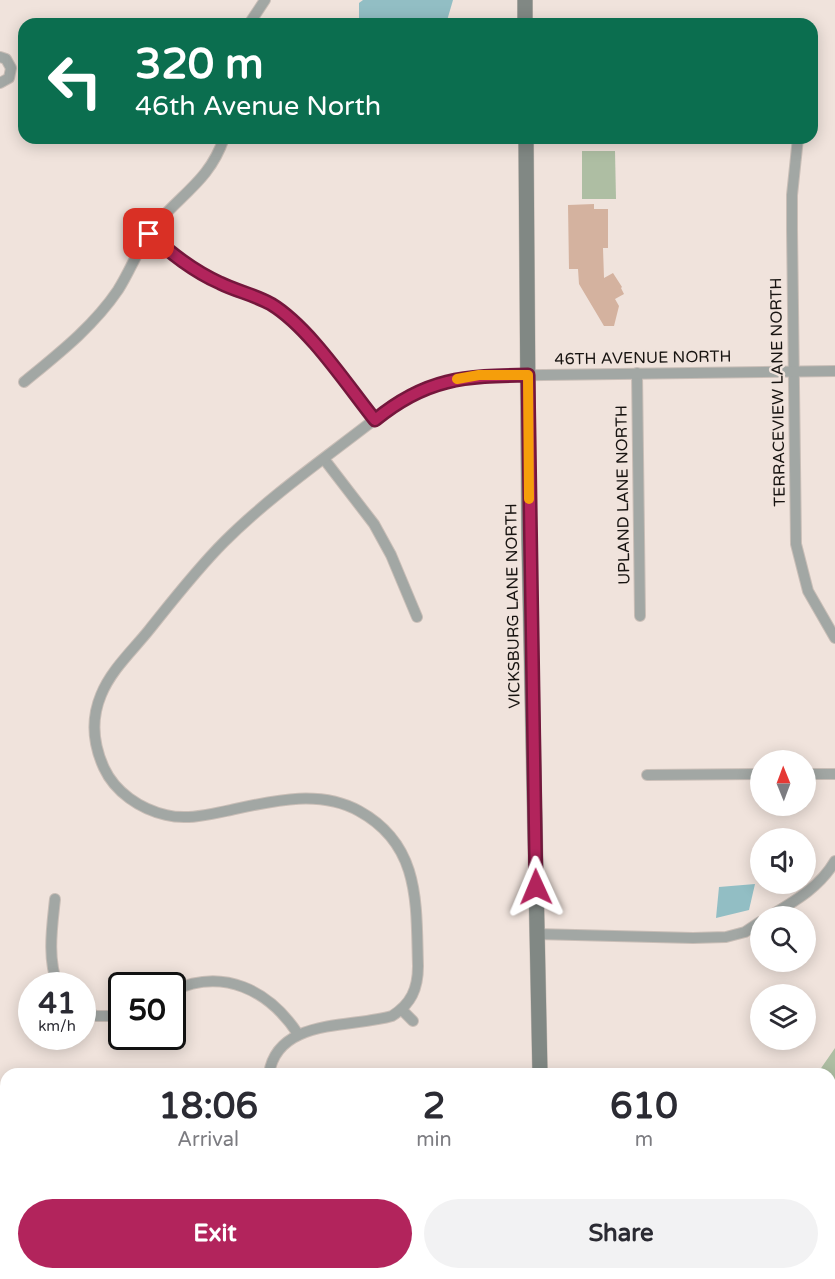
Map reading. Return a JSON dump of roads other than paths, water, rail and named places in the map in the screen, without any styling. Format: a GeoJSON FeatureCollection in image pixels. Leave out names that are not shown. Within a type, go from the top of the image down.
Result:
{"type":"FeatureCollection","features":[{"type":"Feature","properties":{"kind":"main road"},"geometry":{"type":"LineString","coordinates":[[525,0],[525,18]]}},
{"type":"Feature","properties":{"kind":"main road","name":"VICKSBURG LANE NORTH"},"geometry":{"type":"LineString","coordinates":[[526,144],[536,934],[540,1068]]}},
{"type":"Feature","properties":{"kind":"street"},"geometry":{"type":"LineString","coordinates":[[253,18],[265,0]]}},
{"type":"Feature","properties":{"kind":"street"},"geometry":{"type":"LineString","coordinates":[[0,57],[6,59],[11,68],[9,78],[0,83]]}},
{"type":"Feature","properties":{"kind":"street"},"geometry":{"type":"LineString","coordinates":[[24,382],[81,334],[104,309],[119,288],[149,234],[208,171],[222,144]]}},
{"type":"Feature","properties":{"kind":"street","name":"TERRACEVIEW LANE NORTH"},"geometry":{"type":"LineString","coordinates":[[797,144],[792,195],[796,544],[808,591],[833,632]]}},
{"type":"Feature","properties":{"kind":"street"},"geometry":{"type":"LineString","coordinates":[[149,234],[170,253],[195,270],[221,284],[270,303],[289,317],[310,339],[375,420]]}},
{"type":"Feature","properties":{"kind":"street","name":"46TH AVENUE NORTH"},"geometry":{"type":"LineString","coordinates":[[402,1010],[412,998],[417,980],[416,901],[412,878],[404,857],[392,838],[357,810],[325,800],[286,799],[186,818],[148,810],[118,788],[106,772],[98,755],[94,735],[95,716],[101,694],[112,675],[192,577],[225,541],[261,508],[393,405],[412,394],[445,382],[479,375],[835,370]]}},
{"type":"Feature","properties":{"kind":"street","name":"UPLAND LANE NORTH"},"geometry":{"type":"LineString","coordinates":[[637,374],[640,616]]}},
{"type":"Feature","properties":{"kind":"street"},"geometry":{"type":"LineString","coordinates":[[324,459],[375,524],[391,555],[417,617]]}},
{"type":"Feature","properties":{"kind":"street"},"geometry":{"type":"LineString","coordinates":[[647,775],[750,774]]}},
{"type":"Feature","properties":{"kind":"street"},"geometry":{"type":"LineString","coordinates":[[816,774],[835,774]]}},
{"type":"Feature","properties":{"kind":"street"},"geometry":{"type":"LineString","coordinates":[[786,906],[806,894],[835,861]]}},
{"type":"Feature","properties":{"kind":"street"},"geometry":{"type":"LineString","coordinates":[[53,972],[52,930],[55,899]]}},
{"type":"Feature","properties":{"kind":"street"},"geometry":{"type":"LineString","coordinates":[[536,934],[726,937],[750,929]]}},
{"type":"Feature","properties":{"kind":"street"},"geometry":{"type":"LineString","coordinates":[[186,987],[200,983],[219,982],[239,985],[257,992],[287,1018],[298,1034]]}},
{"type":"Feature","properties":{"kind":"street"},"geometry":{"type":"LineString","coordinates":[[270,1068],[275,1054],[286,1042],[298,1034],[392,1017],[402,1010],[413,1021]]}},
{"type":"Feature","properties":{"kind":"water"},"geometry":{"type":"Polygon","coordinates":[[[363,0],[453,0],[448,18],[359,18],[359,3],[363,0]]]}},
{"type":"Feature","properties":{"kind":"water"},"geometry":{"type":"Polygon","coordinates":[[[750,884],[750,894],[753,894],[749,910],[716,918],[719,887],[750,884]]]}}]}
